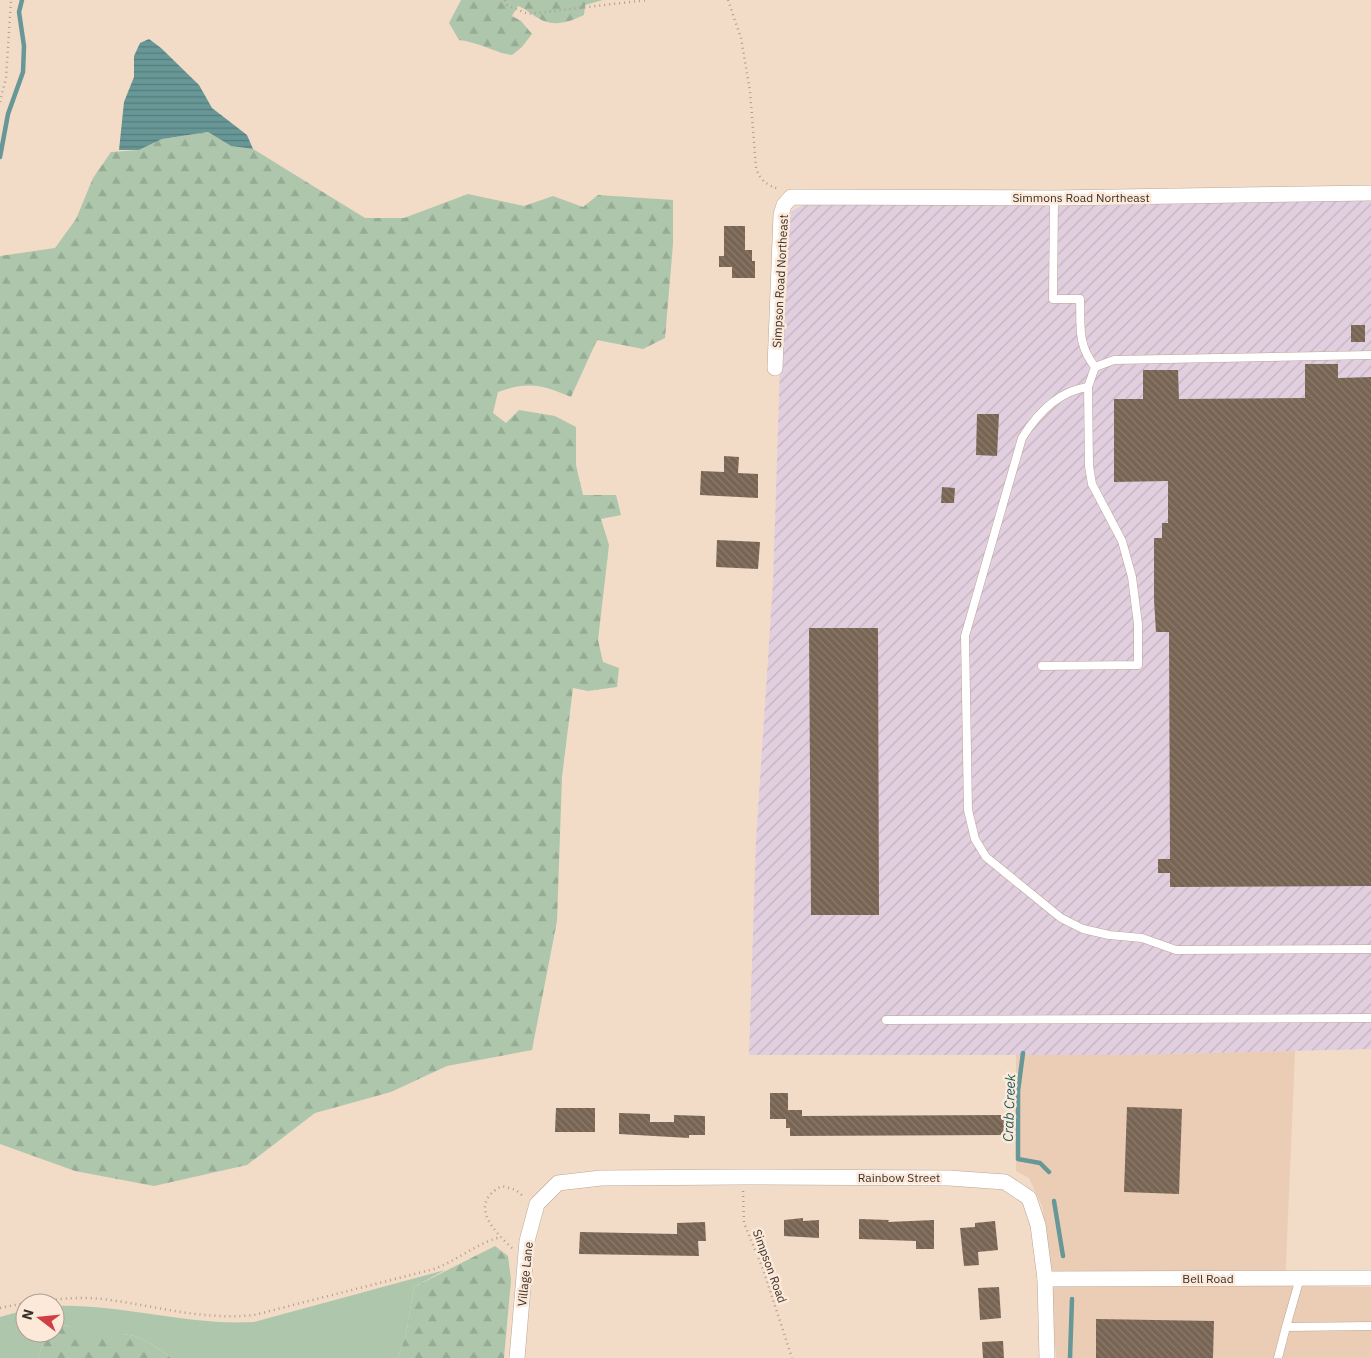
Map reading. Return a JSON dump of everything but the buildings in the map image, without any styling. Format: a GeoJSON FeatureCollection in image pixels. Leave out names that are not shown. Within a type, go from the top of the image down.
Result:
{"type":"FeatureCollection","features":[{"type":"Feature","properties":{"kind":"street","name":"Simmons Road Northeast"},"geometry":{"type":"LineString","coordinates":[[788,194],[1054,198],[1371,193]]}},
{"type":"Feature","properties":{"kind":"street","name":"Simpson Road Northeast"},"geometry":{"type":"LineString","coordinates":[[775,368],[781,216],[788,194]]}},
{"type":"Feature","properties":{"kind":"street","name":"Rainbow Street"},"geometry":{"type":"LineString","coordinates":[[601,1178],[949,1178],[1005,1182],[1029,1198],[1038,1225],[1045,1278],[1047,1358]]}},
{"type":"Feature","properties":{"kind":"street","name":"Village Lane"},"geometry":{"type":"LineString","coordinates":[[517,1358],[527,1241],[537,1204],[558,1183],[601,1178]]}},
{"type":"Feature","properties":{"kind":"street","name":"Bell Road"},"geometry":{"type":"LineString","coordinates":[[1045,1278],[1371,1278]]}},
{"type":"Feature","properties":{"kind":"lane"},"geometry":{"type":"LineString","coordinates":[[1054,198],[1053,299],[1080,299],[1081,338],[1085,354],[1095,367]]}},
{"type":"Feature","properties":{"kind":"lane"},"geometry":{"type":"LineString","coordinates":[[1095,367],[1114,360],[1371,354]]}},
{"type":"Feature","properties":{"kind":"lane"},"geometry":{"type":"LineString","coordinates":[[1042,666],[1138,665],[1138,624],[1132,577],[1122,541],[1092,484],[1090,475],[1088,387],[1095,367]]}},
{"type":"Feature","properties":{"kind":"lane"},"geometry":{"type":"LineString","coordinates":[[1088,387],[1075,389],[1052,402],[1032,421],[1022,438],[965,636],[968,810],[975,839],[986,857],[1061,918],[1083,929],[1142,938],[1176,950],[1371,950]]}},
{"type":"Feature","properties":{"kind":"lane"},"geometry":{"type":"LineString","coordinates":[[886,1020],[1371,1018]]}},
{"type":"Feature","properties":{"kind":"lane"},"geometry":{"type":"LineString","coordinates":[[1278,1358],[1300,1278]]}},
{"type":"Feature","properties":{"kind":"lane"},"geometry":{"type":"LineString","coordinates":[[1286,1327],[1371,1326]]}},
{"type":"Feature","properties":{"kind":"path"},"geometry":{"type":"LineString","coordinates":[[0,102],[6,78],[11,0]]}},
{"type":"Feature","properties":{"kind":"path"},"geometry":{"type":"LineString","coordinates":[[505,0],[507,5],[528,14],[647,0]]}},
{"type":"Feature","properties":{"kind":"path"},"geometry":{"type":"LineString","coordinates":[[728,0],[741,38],[750,91],[756,168],[760,178],[767,185],[788,194]]}},
{"type":"Feature","properties":{"kind":"path","name":"Simpson Road"},"geometry":{"type":"LineString","coordinates":[[742,1177],[744,1223],[763,1269],[792,1358]]}},
{"type":"Feature","properties":{"kind":"path"},"geometry":{"type":"LineString","coordinates":[[516,1251],[494,1230],[485,1214],[486,1202],[492,1191],[502,1186],[516,1190],[527,1199]]}},
{"type":"Feature","properties":{"kind":"path"},"geometry":{"type":"LineString","coordinates":[[65,1298],[77,1297],[102,1299],[199,1316],[229,1318],[254,1315],[434,1268],[449,1263],[491,1240],[501,1237]]}},
{"type":"Feature","properties":{"kind":"path"},"geometry":{"type":"LineString","coordinates":[[0,1308],[15,1305]]}},
{"type":"Feature","properties":{"kind":"shaded area"},"geometry":{"type":"Polygon","coordinates":[[[1371,200],[1371,1049],[1124,1055],[749,1055],[756,841],[773,583],[783,277],[790,212],[803,205],[1371,200]]]}},
{"type":"Feature","properties":{"kind":"shaded area"},"geometry":{"type":"Polygon","coordinates":[[[1295,1051],[1285,1286],[1371,1287],[1371,1358],[1056,1358],[1048,1244],[1042,1206],[1029,1178],[1016,1171],[1016,1054],[1124,1055],[1295,1051]]]}},
{"type":"Feature","properties":{"kind":"green space"},"geometry":{"type":"Polygon","coordinates":[[[461,0],[603,0],[585,5],[584,15],[561,23],[544,21],[518,6],[512,16],[521,21],[532,34],[522,47],[512,55],[459,40],[449,23],[461,0]]]}},
{"type":"Feature","properties":{"kind":"green space"},"geometry":{"type":"Polygon","coordinates":[[[208,132],[231,146],[253,149],[365,218],[404,218],[468,194],[524,206],[553,196],[583,207],[598,195],[673,200],[673,244],[665,338],[643,349],[597,340],[571,397],[544,387],[518,386],[498,392],[493,413],[506,423],[519,410],[555,416],[576,427],[576,465],[583,495],[616,495],[621,515],[601,519],[609,545],[598,640],[603,662],[619,668],[617,687],[588,691],[573,688],[562,777],[557,921],[532,1050],[447,1066],[391,1092],[315,1113],[247,1165],[154,1186],[75,1171],[0,1144],[0,256],[55,248],[76,219],[93,178],[111,152],[139,150],[162,139],[208,132]]]}},
{"type":"Feature","properties":{"kind":"green space"},"geometry":{"type":"Polygon","coordinates":[[[495,1246],[508,1256],[511,1280],[504,1358],[398,1358],[406,1334],[414,1287],[495,1246]]]}},
{"type":"Feature","properties":{"kind":"green space"},"geometry":{"type":"Polygon","coordinates":[[[445,1270],[414,1287],[406,1334],[398,1358],[171,1358],[149,1343],[132,1336],[123,1334],[87,1338],[65,1325],[65,1306],[105,1308],[204,1321],[254,1322],[445,1270]]]}},
{"type":"Feature","properties":{"kind":"green space"},"geometry":{"type":"Polygon","coordinates":[[[15,1313],[15,1343],[43,1343],[38,1358],[0,1358],[0,1317],[15,1313]]]}},
{"type":"Feature","properties":{"kind":"green space"},"geometry":{"type":"Polygon","coordinates":[[[65,1325],[87,1337],[113,1334],[132,1335],[149,1343],[171,1358],[38,1358],[43,1343],[65,1343],[65,1325]]]}},
{"type":"Feature","properties":{"kind":"water"},"geometry":{"type":"Polygon","coordinates":[[[149,39],[161,48],[199,85],[212,108],[247,135],[253,149],[231,146],[208,132],[162,139],[139,150],[119,150],[124,102],[134,77],[134,56],[140,43],[149,39]]]}},
{"type":"Feature","properties":{"kind":"waterway"},"geometry":{"type":"LineString","coordinates":[[0,157],[8,114],[23,72],[24,46],[19,12],[22,0]]}},
{"type":"Feature","properties":{"kind":"waterway","name":"Crab Creek"},"geometry":{"type":"LineString","coordinates":[[1023,1053],[1018,1091],[1018,1159],[1040,1163],[1049,1172]]}},
{"type":"Feature","properties":{"kind":"waterway","name":"Crab Creek"},"geometry":{"type":"LineString","coordinates":[[1054,1201],[1063,1256]]}},
{"type":"Feature","properties":{"kind":"waterway","name":"Crab Creek"},"geometry":{"type":"LineString","coordinates":[[1070,1358],[1072,1299]]}}]}
